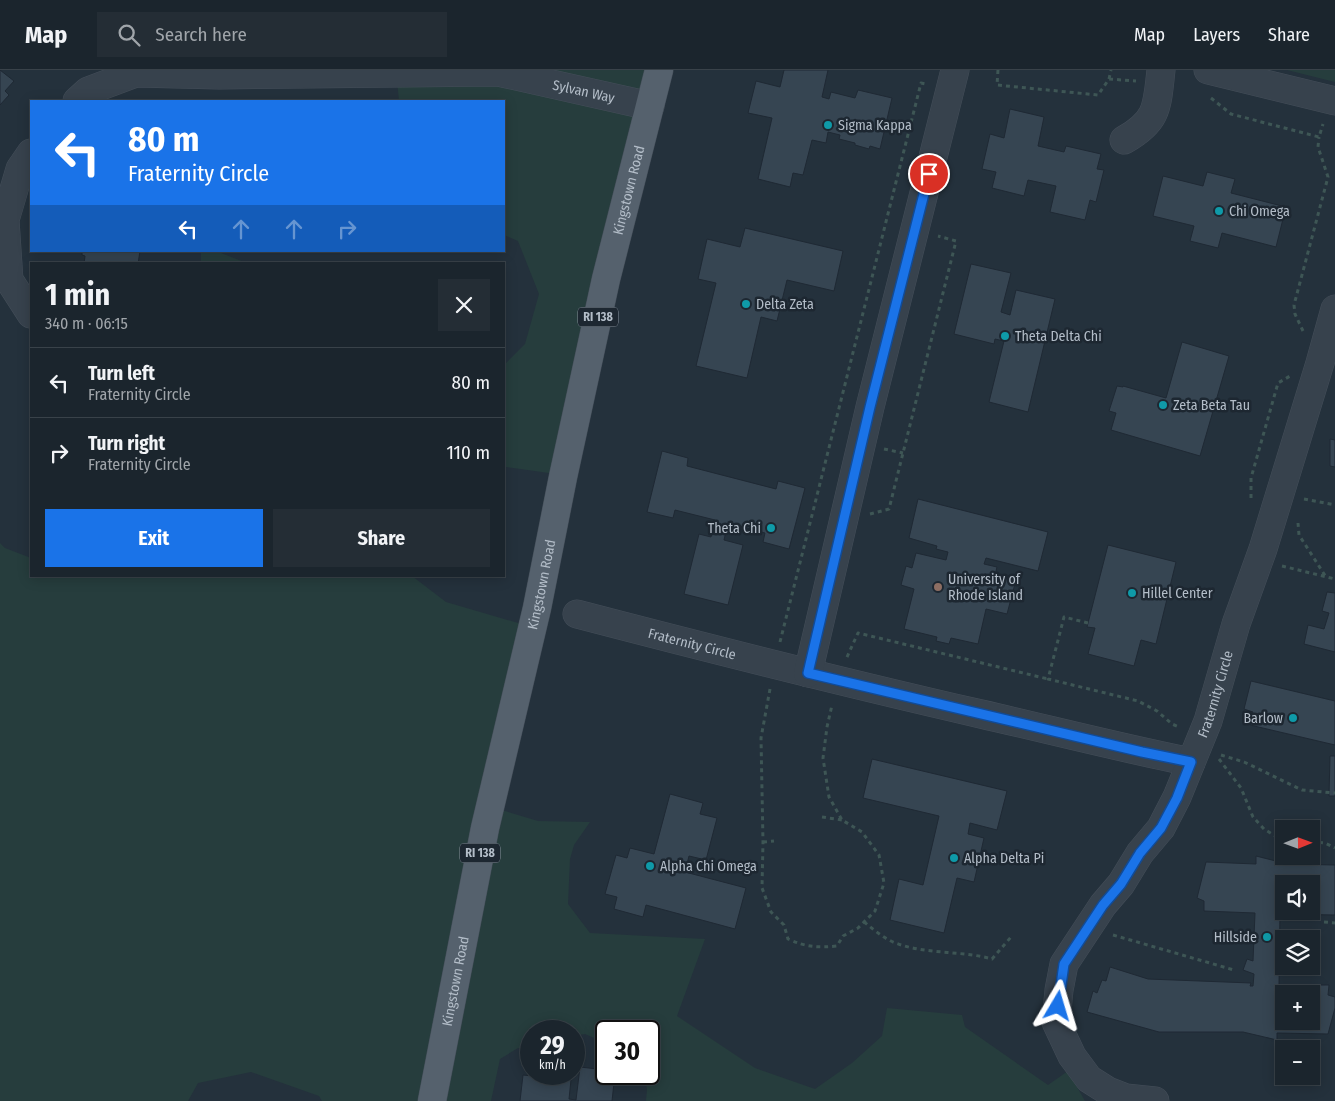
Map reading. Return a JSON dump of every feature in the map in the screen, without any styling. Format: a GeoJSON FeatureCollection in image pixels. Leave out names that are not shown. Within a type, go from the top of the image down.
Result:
{"type":"FeatureCollection","features":[{"type":"Feature","properties":{"kind":"main road","name":"Kingstown Road"},"geometry":{"type":"LineString","coordinates":[[432,1101],[485,828],[537,608],[606,279],[660,70]]}},
{"type":"Feature","properties":{"kind":"street"},"geometry":{"type":"LineString","coordinates":[[808,673],[870,407],[955,70]]}},
{"type":"Feature","properties":{"kind":"street"},"geometry":{"type":"LineString","coordinates":[[1124,140],[1140,131],[1154,116],[1161,70]]}},
{"type":"Feature","properties":{"kind":"street"},"geometry":{"type":"LineString","coordinates":[[1208,70],[1335,101]]}},
{"type":"Feature","properties":{"kind":"street","name":"Sylvan Way"},"geometry":{"type":"LineString","coordinates":[[78,100],[88,91],[136,73],[219,75],[498,72],[650,106]]}},
{"type":"Feature","properties":{"kind":"street"},"geometry":{"type":"LineString","coordinates":[[30,155],[20,169],[5,220],[9,280],[30,312]]}},
{"type":"Feature","properties":{"kind":"street","name":"Fraternity Circle"},"geometry":{"type":"LineString","coordinates":[[577,614],[808,673],[1191,762],[1208,721],[1236,624],[1328,365],[1335,309]]}},
{"type":"Feature","properties":{"kind":"street"},"geometry":{"type":"LineString","coordinates":[[1154,1101],[1126,1098],[1108,1091],[1089,1079],[1072,1056],[1056,1022],[1059,990],[1064,964],[1103,905],[1121,884],[1140,853],[1161,828],[1177,798],[1191,762]]}},
{"type":"Feature","properties":{"kind":"path"},"geometry":{"type":"LineString","coordinates":[[1109,79],[1111,70]]}},
{"type":"Feature","properties":{"kind":"path"},"geometry":{"type":"LineString","coordinates":[[780,645],[920,83],[928,85]]}},
{"type":"Feature","properties":{"kind":"path"},"geometry":{"type":"LineString","coordinates":[[1304,333],[1295,314],[1294,305],[1328,178],[1318,147],[1319,137]]}},
{"type":"Feature","properties":{"kind":"path"},"geometry":{"type":"LineString","coordinates":[[866,520],[870,514],[889,509],[956,241],[934,235]]}},
{"type":"Feature","properties":{"kind":"path"},"geometry":{"type":"LineString","coordinates":[[1251,501],[1250,478],[1278,383],[1295,373]]}},
{"type":"Feature","properties":{"kind":"path"},"geometry":{"type":"LineString","coordinates":[[1304,491],[1301,498],[1335,505]]}},
{"type":"Feature","properties":{"kind":"path"},"geometry":{"type":"LineString","coordinates":[[1298,515],[1299,535],[1326,577]]}},
{"type":"Feature","properties":{"kind":"path"},"geometry":{"type":"LineString","coordinates":[[1281,566],[1335,579]]}},
{"type":"Feature","properties":{"kind":"path"},"geometry":{"type":"LineString","coordinates":[[1048,679],[1064,617],[1088,623]]}},
{"type":"Feature","properties":{"kind":"path"},"geometry":{"type":"LineString","coordinates":[[840,652],[846,658],[858,633],[1138,701],[1157,711],[1172,724],[1181,728]]}},
{"type":"Feature","properties":{"kind":"path"},"geometry":{"type":"LineString","coordinates":[[771,686],[761,738],[762,888],[771,912],[784,925],[788,939],[817,948],[837,946],[843,936],[858,928],[875,911],[884,882],[879,855],[862,832],[842,820],[822,818]]}},
{"type":"Feature","properties":{"kind":"path"},"geometry":{"type":"LineString","coordinates":[[833,701],[823,758],[829,797],[842,820]]}},
{"type":"Feature","properties":{"kind":"path"},"geometry":{"type":"LineString","coordinates":[[1275,835],[1264,829],[1253,817],[1241,788],[1214,752],[1244,762],[1302,790],[1335,793]]}},
{"type":"Feature","properties":{"kind":"path"},"geometry":{"type":"LineString","coordinates":[[763,842],[774,841]]}},
{"type":"Feature","properties":{"kind":"path"},"geometry":{"type":"LineString","coordinates":[[1320,843],[1335,848]]}},
{"type":"Feature","properties":{"kind":"path"},"geometry":{"type":"LineString","coordinates":[[864,922],[892,942],[942,952],[976,954],[992,959],[1011,937]]}},
{"type":"Feature","properties":{"kind":"path"},"geometry":{"type":"LineString","coordinates":[[1324,922],[1335,923]]}},
{"type":"Feature","properties":{"kind":"path"},"geometry":{"type":"LineString","coordinates":[[1110,934],[1234,970]]}},
{"type":"Feature","properties":{"kind":"green space"},"geometry":{"type":"Polygon","coordinates":[[[396,70],[654,70],[556,474],[505,466],[505,364],[525,344],[539,294],[518,241],[505,235],[505,100],[399,100],[396,70]]]}},
{"type":"Feature","properties":{"kind":"green space"},"geometry":{"type":"Polygon","coordinates":[[[1287,70],[1335,70],[1335,82],[1287,70]]]}},
{"type":"Feature","properties":{"kind":"green space"},"geometry":{"type":"Polygon","coordinates":[[[201,252],[219,252],[244,262],[201,262],[201,252]]]}},
{"type":"Feature","properties":{"kind":"green space"},"geometry":{"type":"Polygon","coordinates":[[[0,543],[5,548],[30,558],[30,577],[413,577],[446,602],[525,625],[485,805],[538,821],[590,822],[574,845],[570,859],[568,904],[590,933],[705,939],[677,1016],[755,1068],[815,1089],[852,1063],[882,1036],[887,1008],[962,1015],[965,1027],[1048,1085],[1068,1071],[1085,1101],[646,1101],[646,1085],[660,1085],[660,1020],[595,1020],[595,1038],[585,1034],[585,1020],[520,1020],[520,1048],[500,1059],[491,1101],[322,1101],[319,1096],[251,1072],[198,1083],[188,1101],[0,1101],[0,543]]]}},
{"type":"Feature","properties":{"kind":"building"},"geometry":{"type":"Polygon","coordinates":[[[0,70],[14,81],[5,91],[9,95],[0,105],[0,70]]]}},
{"type":"Feature","properties":{"kind":"building","name":"Sigma Kappa"},"geometry":{"type":"Polygon","coordinates":[[[784,70],[828,70],[822,97],[829,99],[831,92],[855,98],[858,90],[892,98],[880,149],[870,146],[869,149],[855,145],[855,143],[839,139],[840,135],[828,132],[826,143],[812,140],[803,175],[793,173],[790,187],[758,179],[772,118],[748,113],[756,81],[780,87],[784,70]]]}},
{"type":"Feature","properties":{"kind":"building"},"geometry":{"type":"Polygon","coordinates":[[[1010,109],[1044,117],[1038,146],[1064,152],[1066,146],[1101,154],[1097,169],[1104,170],[1096,202],[1090,200],[1085,220],[1050,212],[1056,186],[1028,180],[1024,196],[992,188],[996,172],[982,169],[990,134],[1004,138],[1010,109]]]}},
{"type":"Feature","properties":{"kind":"building","name":"Chi Omega"},"geometry":{"type":"Polygon","coordinates":[[[1207,172],[1235,179],[1231,193],[1286,207],[1276,247],[1222,233],[1218,248],[1190,241],[1194,226],[1153,216],[1163,176],[1203,186],[1207,172]]]}},
{"type":"Feature","properties":{"kind":"building","name":"Delta Zeta"},"geometry":{"type":"Polygon","coordinates":[[[745,228],[843,251],[834,291],[787,280],[777,321],[761,317],[747,378],[696,366],[716,283],[698,279],[707,239],[740,247],[745,228]]]}},
{"type":"Feature","properties":{"kind":"building"},"geometry":{"type":"Polygon","coordinates":[[[82,252],[140,252],[138,262],[84,262],[85,256],[82,255],[82,252]]]}},
{"type":"Feature","properties":{"kind":"building","name":"Theta Delta Chi"},"geometry":{"type":"Polygon","coordinates":[[[971,264],[1011,273],[1001,312],[1010,315],[1016,290],[1055,299],[1028,412],[989,402],[1004,341],[995,339],[994,344],[954,334],[971,264]]]}},
{"type":"Feature","properties":{"kind":"building","name":"Zeta Beta Tau"},"geometry":{"type":"Polygon","coordinates":[[[1182,342],[1229,356],[1200,456],[1111,430],[1116,413],[1109,411],[1117,386],[1166,398],[1182,342]]]}},
{"type":"Feature","properties":{"kind":"building"},"geometry":{"type":"Polygon","coordinates":[[[1330,439],[1335,440],[1335,467],[1330,466],[1330,439]]]}},
{"type":"Feature","properties":{"kind":"building","name":"Theta Chi"},"geometry":{"type":"Polygon","coordinates":[[[662,451],[688,458],[687,466],[776,489],[778,481],[805,488],[789,549],[763,542],[765,533],[728,523],[724,540],[743,545],[728,605],[684,594],[699,534],[711,537],[715,520],[675,510],[673,518],[647,512],[662,451]]]}},
{"type":"Feature","properties":{"kind":"building"},"geometry":{"type":"Polygon","coordinates":[[[918,499],[1048,532],[1038,571],[986,558],[984,564],[997,567],[995,575],[1016,580],[1007,614],[986,609],[978,644],[951,638],[949,644],[936,641],[937,637],[904,629],[914,589],[901,585],[906,566],[912,568],[916,553],[946,560],[948,552],[936,549],[937,546],[909,538],[918,499]]]}},
{"type":"Feature","properties":{"kind":"building","name":"Hillel Center"},"geometry":{"type":"Polygon","coordinates":[[[1108,545],[1176,562],[1156,644],[1141,640],[1134,666],[1088,654],[1095,628],[1087,627],[1108,545]]]}},
{"type":"Feature","properties":{"kind":"building"},"geometry":{"type":"Polygon","coordinates":[[[1327,592],[1335,593],[1335,652],[1304,644],[1308,625],[1324,629],[1329,613],[1322,611],[1327,592]]]}},
{"type":"Feature","properties":{"kind":"building","name":"Barlow"},"geometry":{"type":"Polygon","coordinates":[[[1251,681],[1335,701],[1335,745],[1250,725],[1253,712],[1244,709],[1251,681]]]}},
{"type":"Feature","properties":{"kind":"building"},"geometry":{"type":"Polygon","coordinates":[[[1330,756],[1335,756],[1335,796],[1329,796],[1330,756]]]}},
{"type":"Feature","properties":{"kind":"building","name":"Alpha Delta Pi"},"geometry":{"type":"Polygon","coordinates":[[[872,759],[1007,791],[997,830],[970,823],[968,834],[984,838],[974,882],[957,878],[944,933],[890,920],[899,879],[923,885],[939,816],[863,798],[872,759]]]}},
{"type":"Feature","properties":{"kind":"building","name":"Alpha Chi Omega"},"geometry":{"type":"Polygon","coordinates":[[[670,794],[703,803],[700,814],[717,818],[706,860],[689,856],[685,872],[746,888],[735,929],[646,905],[643,917],[614,909],[617,897],[605,894],[616,855],[627,858],[630,848],[654,854],[670,794]]]}},
{"type":"Feature","properties":{"kind":"building","name":"Hillside"},"geometry":{"type":"Polygon","coordinates":[[[1256,856],[1275,861],[1275,865],[1335,865],[1335,915],[1320,915],[1320,875],[1275,875],[1275,920],[1280,920],[1280,930],[1275,930],[1275,975],[1279,975],[1279,985],[1275,985],[1275,1030],[1320,1030],[1320,985],[1329,985],[1328,995],[1335,997],[1335,1008],[1328,1034],[1277,1033],[1277,1040],[1243,1032],[1159,1032],[1087,1012],[1093,991],[1097,993],[1102,980],[1106,981],[1110,967],[1148,979],[1251,983],[1250,986],[1253,986],[1254,974],[1243,970],[1247,959],[1253,961],[1255,913],[1204,911],[1204,901],[1197,898],[1206,862],[1256,864],[1256,856]]]}},
{"type":"Feature","properties":{"kind":"building"},"geometry":{"type":"Polygon","coordinates":[[[585,1068],[595,1069],[595,1085],[614,1085],[612,1101],[520,1101],[522,1085],[570,1085],[569,1099],[576,1100],[578,1085],[585,1085],[585,1068]]]}},
{"type":"Feature","properties":{"kind":"place","name":"Sigma Kappa"},"geometry":{"type":"Point","coordinates":[828,125]}},
{"type":"Feature","properties":{"kind":"place","name":"Chi Omega"},"geometry":{"type":"Point","coordinates":[1219,211]}},
{"type":"Feature","properties":{"kind":"place","name":"Delta Zeta"},"geometry":{"type":"Point","coordinates":[746,304]}},
{"type":"Feature","properties":{"kind":"place","name":"Theta Delta Chi"},"geometry":{"type":"Point","coordinates":[1005,336]}},
{"type":"Feature","properties":{"kind":"place","name":"Zeta Beta Tau"},"geometry":{"type":"Point","coordinates":[1163,405]}},
{"type":"Feature","properties":{"kind":"place","name":"Theta Chi"},"geometry":{"type":"Point","coordinates":[771,528]}},
{"type":"Feature","properties":{"kind":"place","name":"University of Rhode Island"},"geometry":{"type":"Point","coordinates":[938,587]}},
{"type":"Feature","properties":{"kind":"place","name":"Hillel Center"},"geometry":{"type":"Point","coordinates":[1132,593]}},
{"type":"Feature","properties":{"kind":"place","name":"Barlow"},"geometry":{"type":"Point","coordinates":[1293,718]}},
{"type":"Feature","properties":{"kind":"place","name":"Alpha Delta Pi"},"geometry":{"type":"Point","coordinates":[954,858]}},
{"type":"Feature","properties":{"kind":"place","name":"Alpha Chi Omega"},"geometry":{"type":"Point","coordinates":[650,866]}},
{"type":"Feature","properties":{"kind":"place","name":"Hillside"},"geometry":{"type":"Point","coordinates":[1267,937]}},
{"type":"Feature","properties":{"kind":"route"},"geometry":{"type":"LineString","coordinates":[[929,174],[870,407],[808,673],[1191,762],[1177,798],[1161,828],[1140,853],[1121,884],[1103,905],[1064,964],[1058,1006]]}}]}
